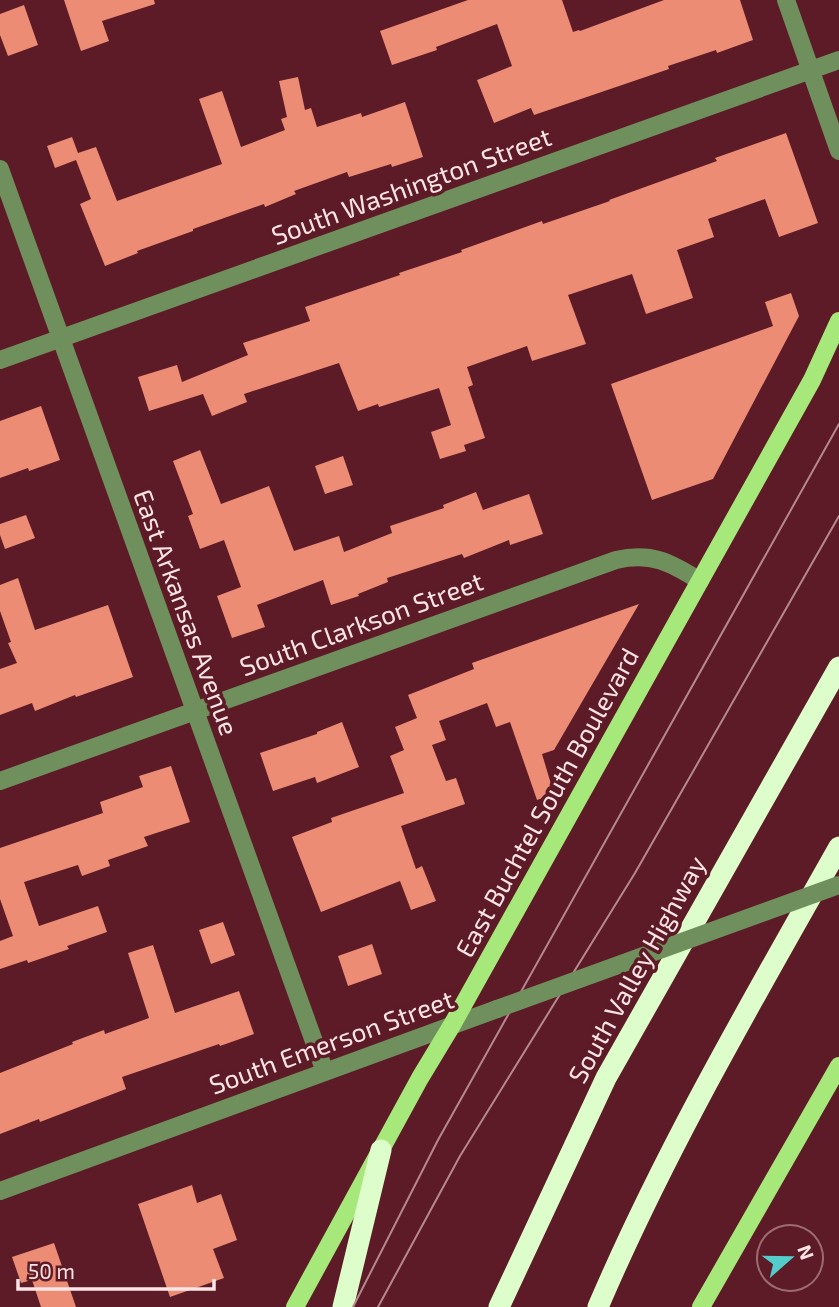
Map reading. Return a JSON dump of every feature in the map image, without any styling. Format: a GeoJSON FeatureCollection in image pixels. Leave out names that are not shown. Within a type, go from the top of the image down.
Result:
{"type":"FeatureCollection","features":[{"type":"Feature","properties":{"kind":"highway","name":"South Valley Highway"},"geometry":{"type":"LineString","coordinates":[[499,1307],[606,1078],[839,667]]}},
{"type":"Feature","properties":{"kind":"highway"},"geometry":{"type":"LineString","coordinates":[[598,1307],[628,1238],[728,1042],[839,847]]}},
{"type":"Feature","properties":{"kind":"highway"},"geometry":{"type":"LineString","coordinates":[[343,1307],[381,1150]]}},
{"type":"Feature","properties":{"kind":"main road","name":"East Buchtel South Boulevard"},"geometry":{"type":"LineString","coordinates":[[295,1307],[420,1078],[812,380],[839,321]]}},
{"type":"Feature","properties":{"kind":"main road"},"geometry":{"type":"LineString","coordinates":[[701,1307],[839,1066]]}},
{"type":"Feature","properties":{"kind":"street"},"geometry":{"type":"LineString","coordinates":[[786,0],[839,151]]}},
{"type":"Feature","properties":{"kind":"street","name":"South Washington Street"},"geometry":{"type":"LineString","coordinates":[[0,360],[839,60]]}},
{"type":"Feature","properties":{"kind":"street","name":"East Arkansas Avenue"},"geometry":{"type":"LineString","coordinates":[[0,169],[324,1072]]}},
{"type":"Feature","properties":{"kind":"street","name":"South Clarkson Street"},"geometry":{"type":"LineString","coordinates":[[0,781],[616,560],[635,556],[653,558],[700,581]]}},
{"type":"Feature","properties":{"kind":"street","name":"South Emerson Street"},"geometry":{"type":"LineString","coordinates":[[0,1191],[839,885]]}},
{"type":"Feature","properties":{"kind":"building"},"geometry":{"type":"Polygon","coordinates":[[[64,0],[154,0],[155,4],[102,21],[109,41],[81,51],[64,0]]]}},
{"type":"Feature","properties":{"kind":"building"},"geometry":{"type":"Polygon","coordinates":[[[468,0],[562,0],[573,32],[664,0],[740,0],[753,40],[668,66],[669,69],[534,115],[531,108],[494,123],[477,80],[512,66],[497,24],[436,47],[437,50],[392,65],[380,31],[468,0]]]}},
{"type":"Feature","properties":{"kind":"building"},"geometry":{"type":"Polygon","coordinates":[[[24,5],[38,45],[8,56],[0,35],[0,14],[24,5]]]}},
{"type":"Feature","properties":{"kind":"building"},"geometry":{"type":"Polygon","coordinates":[[[298,77],[305,110],[311,108],[317,127],[361,113],[362,117],[405,102],[423,157],[349,177],[347,172],[294,191],[296,194],[265,207],[264,204],[193,229],[105,266],[80,204],[91,199],[76,160],[55,168],[47,146],[72,137],[78,153],[96,147],[117,201],[222,164],[199,99],[222,91],[241,147],[285,130],[281,119],[287,117],[279,81],[298,77]]]}},
{"type":"Feature","properties":{"kind":"building"},"geometry":{"type":"Polygon","coordinates":[[[786,133],[818,223],[779,237],[765,199],[708,219],[714,237],[677,250],[693,298],[646,314],[632,274],[568,295],[586,344],[532,361],[527,346],[467,367],[473,385],[468,387],[485,438],[464,445],[466,451],[440,459],[431,432],[451,425],[439,388],[358,411],[339,363],[244,394],[247,402],[212,416],[203,394],[149,411],[138,377],[177,365],[182,382],[248,355],[243,343],[310,321],[305,307],[400,275],[399,273],[542,221],[543,224],[610,201],[717,161],[715,158],[786,133]]]}},
{"type":"Feature","properties":{"kind":"building"},"geometry":{"type":"Polygon","coordinates":[[[791,293],[799,316],[713,479],[652,500],[611,384],[773,326],[765,302],[791,293]]]}},
{"type":"Feature","properties":{"kind":"building"},"geometry":{"type":"Polygon","coordinates":[[[41,406],[60,460],[0,478],[0,421],[41,406]]]}},
{"type":"Feature","properties":{"kind":"building"},"geometry":{"type":"Polygon","coordinates":[[[200,450],[221,504],[269,486],[294,551],[339,536],[344,552],[392,533],[390,526],[444,508],[443,505],[476,492],[483,510],[529,494],[543,534],[510,545],[509,540],[464,558],[462,554],[387,578],[388,582],[358,594],[359,596],[331,605],[323,580],[257,605],[265,627],[232,638],[217,596],[241,587],[224,540],[200,549],[188,516],[193,514],[173,461],[200,450]]]}},
{"type":"Feature","properties":{"kind":"building"},"geometry":{"type":"Polygon","coordinates":[[[343,456],[353,485],[325,494],[315,466],[343,456]]]}},
{"type":"Feature","properties":{"kind":"building"},"geometry":{"type":"Polygon","coordinates":[[[26,515],[35,538],[5,549],[0,535],[0,524],[26,515]]]}},
{"type":"Feature","properties":{"kind":"building"},"geometry":{"type":"Polygon","coordinates":[[[18,578],[35,630],[108,605],[133,677],[35,711],[32,703],[0,715],[0,669],[17,663],[8,643],[11,642],[0,611],[0,585],[18,578]]]}},
{"type":"Feature","properties":{"kind":"building"},"geometry":{"type":"Polygon","coordinates":[[[639,604],[554,750],[542,754],[554,794],[537,800],[510,722],[496,727],[487,703],[439,721],[446,740],[432,745],[446,781],[456,778],[465,804],[401,826],[416,869],[422,866],[436,901],[411,910],[400,881],[321,912],[292,837],[332,822],[331,818],[404,793],[390,756],[404,750],[395,727],[417,718],[408,695],[474,669],[472,663],[639,604]]]}},
{"type":"Feature","properties":{"kind":"building"},"geometry":{"type":"Polygon","coordinates":[[[342,722],[359,767],[317,783],[315,777],[273,791],[260,753],[317,734],[342,722]]]}},
{"type":"Feature","properties":{"kind":"building"},"geometry":{"type":"Polygon","coordinates":[[[171,766],[190,822],[144,837],[148,846],[108,860],[110,866],[82,876],[78,865],[24,882],[39,926],[98,906],[107,932],[67,946],[69,949],[0,969],[0,941],[13,936],[0,899],[0,848],[103,813],[100,802],[143,787],[139,776],[171,766]]]}},
{"type":"Feature","properties":{"kind":"building"},"geometry":{"type":"Polygon","coordinates":[[[223,922],[235,955],[211,964],[199,930],[223,922]]]}},
{"type":"Feature","properties":{"kind":"building"},"geometry":{"type":"Polygon","coordinates":[[[372,944],[382,974],[348,986],[338,956],[372,944]]]}},
{"type":"Feature","properties":{"kind":"building"},"geometry":{"type":"Polygon","coordinates":[[[153,945],[175,1013],[239,991],[254,1034],[122,1077],[126,1089],[40,1122],[39,1119],[0,1134],[0,1073],[104,1030],[105,1034],[149,1018],[128,953],[153,945]]]}},
{"type":"Feature","properties":{"kind":"building"},"geometry":{"type":"Polygon","coordinates":[[[192,1185],[197,1203],[221,1194],[237,1240],[213,1249],[224,1278],[170,1297],[138,1204],[192,1185]]]}},
{"type":"Feature","properties":{"kind":"building"},"geometry":{"type":"Polygon","coordinates":[[[54,1243],[76,1307],[41,1307],[32,1280],[21,1283],[12,1257],[54,1243]]]}},
{"type":"Feature","properties":{"kind":"tram line"},"geometry":{"type":"LineString","coordinates":[[353,1307],[438,1140],[839,424]]}},
{"type":"Feature","properties":{"kind":"tram line"},"geometry":{"type":"LineString","coordinates":[[378,1307],[460,1156],[635,873],[839,516]]}}]}
